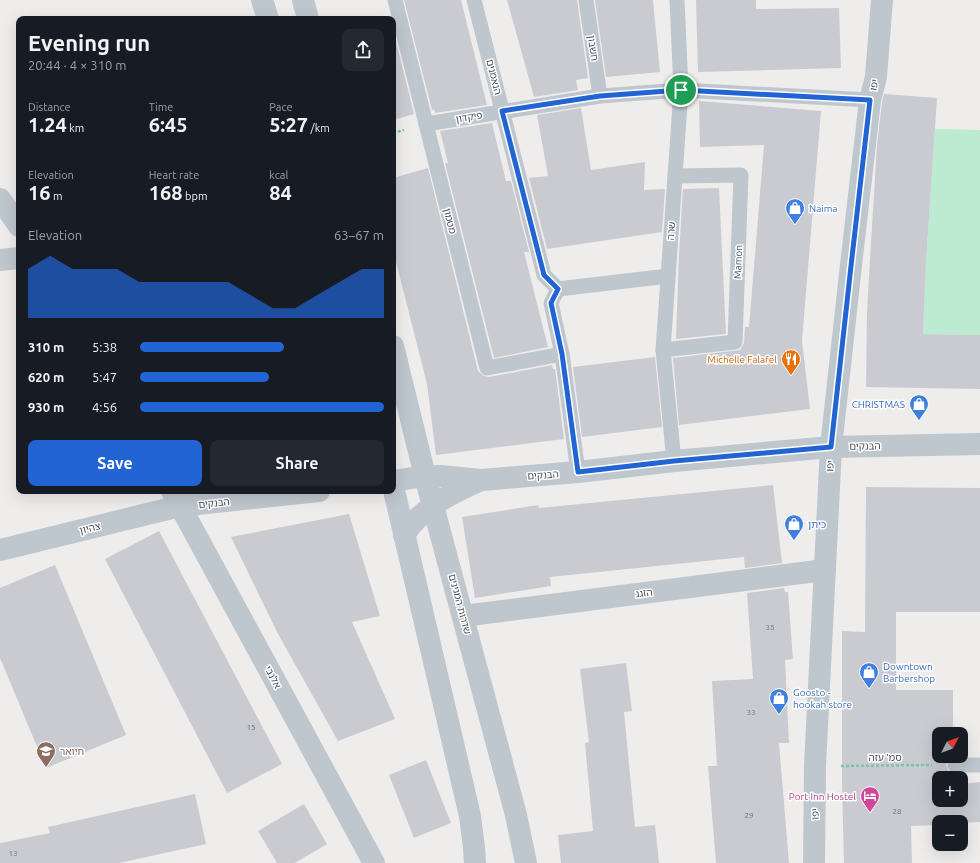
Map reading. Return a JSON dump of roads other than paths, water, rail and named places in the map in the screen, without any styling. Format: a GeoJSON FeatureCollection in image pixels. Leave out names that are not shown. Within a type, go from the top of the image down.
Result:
{"type":"FeatureCollection","features":[{"type":"Feature","properties":{"kind":"street"},"geometry":{"type":"LineString","coordinates":[[262,0],[267,16]]}},
{"type":"Feature","properties":{"kind":"street"},"geometry":{"type":"LineString","coordinates":[[303,0],[307,16]]}},
{"type":"Feature","properties":{"kind":"street","name":"יפו"},"geometry":{"type":"LineString","coordinates":[[814,863],[815,766],[831,447],[870,100],[876,77],[882,0]]}},
{"type":"Feature","properties":{"kind":"street"},"geometry":{"type":"LineString","coordinates":[[0,200],[16,222]]}},
{"type":"Feature","properties":{"kind":"street"},"geometry":{"type":"LineString","coordinates":[[0,260],[16,258]]}},
{"type":"Feature","properties":{"kind":"street","name":"שדרות המגינים"},"geometry":{"type":"LineString","coordinates":[[396,358],[425,476],[516,815],[526,863]]}},
{"type":"Feature","properties":{"kind":"street","name":"הבנקים"},"geometry":{"type":"LineString","coordinates":[[396,481],[425,476],[481,480],[831,447],[980,444]]}},
{"type":"Feature","properties":{"kind":"street"},"geometry":{"type":"LineString","coordinates":[[404,535],[420,515],[433,505],[455,492],[481,480]]}},
{"type":"Feature","properties":{"kind":"street","name":"הבנקים"},"geometry":{"type":"LineString","coordinates":[[176,499],[265,494]]}},
{"type":"Feature","properties":{"kind":"street"},"geometry":{"type":"LineString","coordinates":[[395,494],[470,816],[475,863]]}},
{"type":"Feature","properties":{"kind":"street","name":"צהיון"},"geometry":{"type":"LineString","coordinates":[[0,550],[176,499]]}},
{"type":"Feature","properties":{"kind":"street","name":"אלנבי"},"geometry":{"type":"LineString","coordinates":[[176,499],[374,863]]}},
{"type":"Feature","properties":{"kind":"street","name":"הזגג"},"geometry":{"type":"LineString","coordinates":[[463,616],[824,570]]}},
{"type":"Feature","properties":{"kind":"lane","name":"מטמון"},"geometry":{"type":"LineString","coordinates":[[395,0],[487,368],[562,354]]}},
{"type":"Feature","properties":{"kind":"lane","name":"הנאמנים"},"geometry":{"type":"LineString","coordinates":[[474,0],[544,275],[558,289]]}},
{"type":"Feature","properties":{"kind":"lane","name":"חשבון"},"geometry":{"type":"LineString","coordinates":[[586,0],[600,96]]}},
{"type":"Feature","properties":{"kind":"lane","name":"שרה"},"geometry":{"type":"LineString","coordinates":[[674,461],[663,350],[681,90],[677,0]]}},
{"type":"Feature","properties":{"kind":"lane","name":"פיקדון"},"geometry":{"type":"LineString","coordinates":[[426,124],[600,96],[681,90],[870,100]]}},
{"type":"Feature","properties":{"kind":"lane","name":"Mamon"},"geometry":{"type":"LineString","coordinates":[[663,350],[735,342],[741,175],[675,176]]}},
{"type":"Feature","properties":{"kind":"lane"},"geometry":{"type":"LineString","coordinates":[[578,472],[562,354],[551,303],[558,289],[668,276]]}},
{"type":"Feature","properties":{"kind":"lane"},"geometry":{"type":"LineString","coordinates":[[955,765],[980,765]]}},
{"type":"Feature","properties":{"kind":"place","name":"Naima"},"geometry":{"type":"Point","coordinates":[795,225]}},
{"type":"Feature","properties":{"kind":"place","name":"Michelle Falafel"},"geometry":{"type":"Point","coordinates":[791,376]}},
{"type":"Feature","properties":{"kind":"place","name":"CHRISTMAS"},"geometry":{"type":"Point","coordinates":[919,421]}},
{"type":"Feature","properties":{"kind":"place","name":"כיתן"},"geometry":{"type":"Point","coordinates":[794,541]}},
{"type":"Feature","properties":{"kind":"place","name":"Downtown Barbershop"},"geometry":{"type":"Point","coordinates":[869,689]}},
{"type":"Feature","properties":{"kind":"place","name":"Goosto - hookah store"},"geometry":{"type":"Point","coordinates":[779,715]}},
{"type":"Feature","properties":{"kind":"place","name":"חיואר"},"geometry":{"type":"Point","coordinates":[46,768]}},
{"type":"Feature","properties":{"kind":"place","name":"Port Inn Hostel"},"geometry":{"type":"Point","coordinates":[870,813]}}]}
